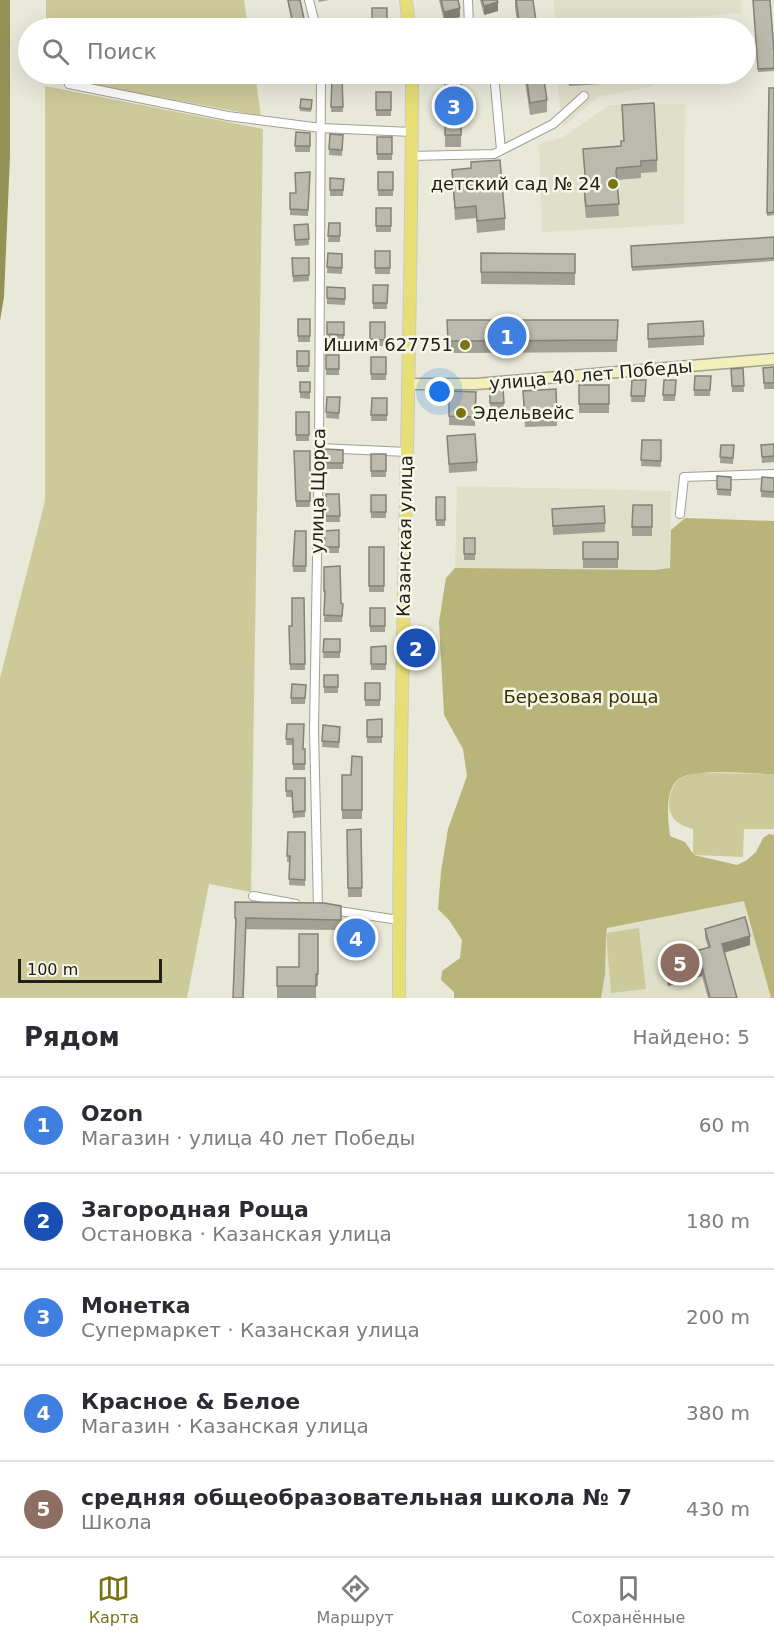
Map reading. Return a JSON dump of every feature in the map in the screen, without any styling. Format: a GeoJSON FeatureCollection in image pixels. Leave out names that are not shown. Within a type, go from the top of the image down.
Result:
{"type":"FeatureCollection","features":[{"type":"Feature","properties":{"kind":"main road"},"geometry":{"type":"LineString","coordinates":[[405,0],[408,18]]}},
{"type":"Feature","properties":{"kind":"main road","name":"Казанская улица"},"geometry":{"type":"LineString","coordinates":[[399,998],[411,293],[412,84]]}},
{"type":"Feature","properties":{"kind":"street"},"geometry":{"type":"LineString","coordinates":[[309,0],[314,18]]}},
{"type":"Feature","properties":{"kind":"street"},"geometry":{"type":"LineString","coordinates":[[468,0],[469,18]]}},
{"type":"Feature","properties":{"kind":"street"},"geometry":{"type":"LineString","coordinates":[[69,84],[228,116],[321,128],[412,132]]}},
{"type":"Feature","properties":{"kind":"street","name":"улица Щорса"},"geometry":{"type":"LineString","coordinates":[[321,84],[314,907],[399,920]]}},
{"type":"Feature","properties":{"kind":"street"},"geometry":{"type":"LineString","coordinates":[[495,84],[501,150]]}},
{"type":"Feature","properties":{"kind":"street"},"geometry":{"type":"LineString","coordinates":[[412,156],[494,154],[553,124],[584,96]]}},
{"type":"Feature","properties":{"kind":"street","name":"улица 40 лет Победы"},"geometry":{"type":"LineString","coordinates":[[408,384],[476,384],[774,359]]}},
{"type":"Feature","properties":{"kind":"street"},"geometry":{"type":"LineString","coordinates":[[319,448],[407,452]]}},
{"type":"Feature","properties":{"kind":"street"},"geometry":{"type":"LineString","coordinates":[[680,514],[684,477],[774,474]]}},
{"type":"Feature","properties":{"kind":"street"},"geometry":{"type":"LineString","coordinates":[[253,896],[299,904]]}},
{"type":"Feature","properties":{"kind":"shaded area"},"geometry":{"type":"Polygon","coordinates":[[[0,0],[10,0],[10,156],[4,297],[0,321],[0,0]]]}},
{"type":"Feature","properties":{"kind":"shaded area"},"geometry":{"type":"Polygon","coordinates":[[[46,0],[244,0],[247,18],[46,18],[46,0]]]}},
{"type":"Feature","properties":{"kind":"shaded area"},"geometry":{"type":"Polygon","coordinates":[[[554,0],[741,0],[741,13],[684,18],[555,18],[554,0]]]}},
{"type":"Feature","properties":{"kind":"shaded area"},"geometry":{"type":"Polygon","coordinates":[[[89,84],[256,84],[261,116],[89,84]]]}},
{"type":"Feature","properties":{"kind":"shaded area"},"geometry":{"type":"Polygon","coordinates":[[[557,84],[654,84],[654,86],[598,97],[563,127],[557,84]]]}},
{"type":"Feature","properties":{"kind":"shaded area"},"geometry":{"type":"Polygon","coordinates":[[[45,86],[263,129],[251,892],[209,884],[187,998],[0,998],[0,678],[45,501],[45,86]]]}},
{"type":"Feature","properties":{"kind":"shaded area","name":"детский сад № 24"},"geometry":{"type":"Polygon","coordinates":[[[685,104],[684,224],[542,232],[539,144],[563,137],[610,105],[685,104]]]}},
{"type":"Feature","properties":{"kind":"shaded area"},"geometry":{"type":"Polygon","coordinates":[[[457,486],[671,491],[670,568],[654,570],[455,568],[457,486]]]}},
{"type":"Feature","properties":{"kind":"shaded area"},"geometry":{"type":"Polygon","coordinates":[[[696,773],[774,774],[774,829],[744,829],[743,857],[693,855],[693,829],[681,825],[674,819],[670,812],[669,802],[678,780],[696,773]]]}},
{"type":"Feature","properties":{"kind":"shaded area"},"geometry":{"type":"Polygon","coordinates":[[[744,901],[771,998],[595,998],[602,929],[744,901]]]}},
{"type":"Feature","properties":{"kind":"shaded area"},"geometry":{"type":"Polygon","coordinates":[[[639,928],[646,989],[611,993],[606,933],[639,928]]]}},
{"type":"Feature","properties":{"kind":"green space","name":"Березовая роща"},"geometry":{"type":"Polygon","coordinates":[[[685,518],[774,521],[774,774],[712,772],[688,775],[680,778],[671,789],[668,813],[670,836],[685,842],[694,855],[737,865],[756,852],[763,838],[769,834],[774,835],[774,998],[771,998],[744,901],[607,928],[605,974],[601,998],[454,998],[454,992],[441,980],[442,971],[460,958],[462,940],[449,920],[438,909],[448,829],[467,776],[463,749],[444,715],[439,622],[446,578],[455,568],[654,570],[670,568],[671,530],[685,518]]]}},
{"type":"Feature","properties":{"kind":"building"},"geometry":{"type":"Polygon","coordinates":[[[288,0],[300,0],[304,18],[292,18],[288,0]]]}},
{"type":"Feature","properties":{"kind":"building"},"geometry":{"type":"Polygon","coordinates":[[[441,0],[458,0],[460,8],[444,12],[441,0]]]}},
{"type":"Feature","properties":{"kind":"building"},"geometry":{"type":"Polygon","coordinates":[[[482,0],[497,0],[498,2],[484,6],[482,0]]]}},
{"type":"Feature","properties":{"kind":"building"},"geometry":{"type":"Polygon","coordinates":[[[516,0],[533,0],[536,18],[519,18],[516,0]]]}},
{"type":"Feature","properties":{"kind":"building"},"geometry":{"type":"Polygon","coordinates":[[[753,0],[770,0],[774,68],[758,69],[753,0]]]}},
{"type":"Feature","properties":{"kind":"building"},"geometry":{"type":"Polygon","coordinates":[[[372,8],[387,8],[387,18],[372,18],[372,8]]]}},
{"type":"Feature","properties":{"kind":"building"},"geometry":{"type":"Polygon","coordinates":[[[332,84],[342,84],[343,107],[331,107],[332,84]]]}},
{"type":"Feature","properties":{"kind":"building"},"geometry":{"type":"Polygon","coordinates":[[[445,84],[462,84],[461,135],[445,135],[445,84]]]}},
{"type":"Feature","properties":{"kind":"building"},"geometry":{"type":"Polygon","coordinates":[[[527,84],[545,84],[547,100],[530,103],[527,84]]]}},
{"type":"Feature","properties":{"kind":"building"},"geometry":{"type":"Polygon","coordinates":[[[769,88],[774,88],[774,212],[767,213],[769,88]]]}},
{"type":"Feature","properties":{"kind":"building"},"geometry":{"type":"Polygon","coordinates":[[[376,92],[391,92],[391,110],[376,110],[376,92]]]}},
{"type":"Feature","properties":{"kind":"building"},"geometry":{"type":"Polygon","coordinates":[[[301,99],[312,100],[311,109],[300,108],[301,99]]]}},
{"type":"Feature","properties":{"kind":"building"},"geometry":{"type":"Polygon","coordinates":[[[654,103],[657,160],[641,161],[641,166],[617,168],[619,204],[586,206],[583,149],[621,146],[621,141],[624,141],[622,105],[654,103]]]}},
{"type":"Feature","properties":{"kind":"building"},"geometry":{"type":"Polygon","coordinates":[[[296,132],[310,133],[310,146],[295,146],[296,132]]]}},
{"type":"Feature","properties":{"kind":"building"},"geometry":{"type":"Polygon","coordinates":[[[330,134],[343,135],[342,150],[329,149],[330,134]]]}},
{"type":"Feature","properties":{"kind":"building"},"geometry":{"type":"Polygon","coordinates":[[[377,137],[392,137],[392,154],[377,154],[377,137]]]}},
{"type":"Feature","properties":{"kind":"building"},"geometry":{"type":"Polygon","coordinates":[[[500,160],[505,218],[477,221],[476,206],[455,208],[452,170],[471,168],[471,162],[500,160]]]}},
{"type":"Feature","properties":{"kind":"building"},"geometry":{"type":"Polygon","coordinates":[[[310,172],[308,210],[290,209],[290,193],[296,193],[295,173],[310,172]]]}},
{"type":"Feature","properties":{"kind":"building"},"geometry":{"type":"Polygon","coordinates":[[[378,172],[393,172],[393,190],[378,190],[378,172]]]}},
{"type":"Feature","properties":{"kind":"building"},"geometry":{"type":"Polygon","coordinates":[[[330,178],[344,179],[343,190],[330,190],[330,178]]]}},
{"type":"Feature","properties":{"kind":"building"},"geometry":{"type":"Polygon","coordinates":[[[376,208],[391,208],[391,226],[376,226],[376,208]]]}},
{"type":"Feature","properties":{"kind":"building"},"geometry":{"type":"Polygon","coordinates":[[[329,223],[340,223],[340,236],[328,236],[329,223]]]}},
{"type":"Feature","properties":{"kind":"building"},"geometry":{"type":"Polygon","coordinates":[[[308,224],[309,239],[295,240],[294,225],[308,224]]]}},
{"type":"Feature","properties":{"kind":"building"},"geometry":{"type":"Polygon","coordinates":[[[774,237],[774,258],[632,267],[631,246],[774,237]]]}},
{"type":"Feature","properties":{"kind":"building"},"geometry":{"type":"Polygon","coordinates":[[[375,251],[390,251],[390,268],[375,268],[375,251]]]}},
{"type":"Feature","properties":{"kind":"building"},"geometry":{"type":"Polygon","coordinates":[[[328,253],[342,254],[342,268],[327,267],[328,253]]]}},
{"type":"Feature","properties":{"kind":"building"},"geometry":{"type":"Polygon","coordinates":[[[481,253],[575,254],[575,273],[481,272],[481,253]]]}},
{"type":"Feature","properties":{"kind":"building"},"geometry":{"type":"Polygon","coordinates":[[[292,258],[309,258],[309,275],[293,276],[292,258]]]}},
{"type":"Feature","properties":{"kind":"building"},"geometry":{"type":"Polygon","coordinates":[[[373,285],[388,285],[387,303],[373,303],[373,285]]]}},
{"type":"Feature","properties":{"kind":"building"},"geometry":{"type":"Polygon","coordinates":[[[327,287],[345,288],[345,299],[327,298],[327,287]]]}},
{"type":"Feature","properties":{"kind":"building"},"geometry":{"type":"Polygon","coordinates":[[[298,319],[310,319],[310,336],[298,336],[298,319]]]}},
{"type":"Feature","properties":{"kind":"building"},"geometry":{"type":"Polygon","coordinates":[[[447,320],[618,320],[617,340],[448,341],[447,320]]]}},
{"type":"Feature","properties":{"kind":"building"},"geometry":{"type":"Polygon","coordinates":[[[703,321],[704,336],[648,339],[648,324],[703,321]]]}},
{"type":"Feature","properties":{"kind":"building"},"geometry":{"type":"Polygon","coordinates":[[[327,322],[344,322],[344,335],[327,334],[327,322]]]}},
{"type":"Feature","properties":{"kind":"building"},"geometry":{"type":"Polygon","coordinates":[[[370,322],[385,322],[385,340],[370,339],[370,322]]]}},
{"type":"Feature","properties":{"kind":"building"},"geometry":{"type":"Polygon","coordinates":[[[297,351],[309,351],[309,366],[297,366],[297,351]]]}},
{"type":"Feature","properties":{"kind":"building"},"geometry":{"type":"Polygon","coordinates":[[[326,355],[339,355],[339,369],[326,369],[326,355]]]}},
{"type":"Feature","properties":{"kind":"building"},"geometry":{"type":"Polygon","coordinates":[[[371,357],[386,357],[386,374],[371,374],[371,357]]]}},
{"type":"Feature","properties":{"kind":"building"},"geometry":{"type":"Polygon","coordinates":[[[774,367],[774,383],[764,383],[763,368],[774,367]]]}},
{"type":"Feature","properties":{"kind":"building"},"geometry":{"type":"Polygon","coordinates":[[[743,368],[744,386],[732,386],[731,369],[743,368]]]}},
{"type":"Feature","properties":{"kind":"building"},"geometry":{"type":"Polygon","coordinates":[[[695,376],[711,376],[710,390],[694,390],[695,376]]]}},
{"type":"Feature","properties":{"kind":"building"},"geometry":{"type":"Polygon","coordinates":[[[632,380],[646,380],[645,396],[631,396],[632,380]]]}},
{"type":"Feature","properties":{"kind":"building"},"geometry":{"type":"Polygon","coordinates":[[[664,380],[676,380],[675,395],[663,395],[664,380]]]}},
{"type":"Feature","properties":{"kind":"building"},"geometry":{"type":"Polygon","coordinates":[[[300,382],[310,382],[310,392],[300,392],[300,382]]]}},
{"type":"Feature","properties":{"kind":"building"},"geometry":{"type":"Polygon","coordinates":[[[579,385],[609,385],[609,404],[579,404],[579,385]]]}},
{"type":"Feature","properties":{"kind":"building"},"geometry":{"type":"Polygon","coordinates":[[[490,388],[503,388],[504,403],[490,403],[490,388]]]}},
{"type":"Feature","properties":{"kind":"building"},"geometry":{"type":"Polygon","coordinates":[[[556,389],[557,417],[525,418],[523,391],[556,389]]]}},
{"type":"Feature","properties":{"kind":"building"},"geometry":{"type":"Polygon","coordinates":[[[449,391],[476,392],[475,417],[449,416],[449,391]]]}},
{"type":"Feature","properties":{"kind":"building"},"geometry":{"type":"Polygon","coordinates":[[[327,397],[340,397],[339,413],[326,412],[327,397]]]}},
{"type":"Feature","properties":{"kind":"building"},"geometry":{"type":"Polygon","coordinates":[[[372,398],[387,398],[387,415],[371,415],[372,398]]]}},
{"type":"Feature","properties":{"kind":"building"},"geometry":{"type":"Polygon","coordinates":[[[296,412],[309,412],[309,435],[296,435],[296,412]]]}},
{"type":"Feature","properties":{"kind":"building"},"geometry":{"type":"Polygon","coordinates":[[[475,434],[477,462],[449,464],[447,436],[475,434]]]}},
{"type":"Feature","properties":{"kind":"building"},"geometry":{"type":"Polygon","coordinates":[[[642,440],[661,440],[661,461],[641,460],[642,440]]]}},
{"type":"Feature","properties":{"kind":"building"},"geometry":{"type":"Polygon","coordinates":[[[774,444],[774,456],[762,457],[761,445],[774,444]]]}},
{"type":"Feature","properties":{"kind":"building"},"geometry":{"type":"Polygon","coordinates":[[[721,445],[734,445],[733,458],[720,457],[721,445]]]}},
{"type":"Feature","properties":{"kind":"building"},"geometry":{"type":"Polygon","coordinates":[[[325,449],[343,450],[343,463],[325,463],[325,449]]]}},
{"type":"Feature","properties":{"kind":"building"},"geometry":{"type":"Polygon","coordinates":[[[294,451],[310,451],[310,501],[296,501],[294,451]]]}},
{"type":"Feature","properties":{"kind":"building"},"geometry":{"type":"Polygon","coordinates":[[[371,454],[386,454],[386,471],[371,471],[371,454]]]}},
{"type":"Feature","properties":{"kind":"building"},"geometry":{"type":"Polygon","coordinates":[[[717,476],[731,477],[731,490],[717,489],[717,476]]]}},
{"type":"Feature","properties":{"kind":"building"},"geometry":{"type":"Polygon","coordinates":[[[762,477],[774,478],[774,492],[761,491],[762,477]]]}},
{"type":"Feature","properties":{"kind":"building"},"geometry":{"type":"Polygon","coordinates":[[[326,494],[339,494],[340,516],[326,516],[326,494]]]}},
{"type":"Feature","properties":{"kind":"building"},"geometry":{"type":"Polygon","coordinates":[[[371,495],[386,495],[386,512],[371,512],[371,495]]]}},
{"type":"Feature","properties":{"kind":"building"},"geometry":{"type":"Polygon","coordinates":[[[436,497],[445,497],[445,520],[436,520],[436,497]]]}},
{"type":"Feature","properties":{"kind":"building"},"geometry":{"type":"Polygon","coordinates":[[[633,505],[652,505],[652,527],[632,527],[633,505]]]}},
{"type":"Feature","properties":{"kind":"building"},"geometry":{"type":"Polygon","coordinates":[[[604,506],[605,523],[553,526],[552,509],[604,506]]]}},
{"type":"Feature","properties":{"kind":"building"},"geometry":{"type":"Polygon","coordinates":[[[339,530],[339,547],[325,547],[324,531],[339,530]]]}},
{"type":"Feature","properties":{"kind":"building"},"geometry":{"type":"Polygon","coordinates":[[[295,531],[306,531],[306,566],[293,566],[295,531]]]}},
{"type":"Feature","properties":{"kind":"building"},"geometry":{"type":"Polygon","coordinates":[[[464,538],[475,538],[475,554],[464,554],[464,538]]]}},
{"type":"Feature","properties":{"kind":"building"},"geometry":{"type":"Polygon","coordinates":[[[583,542],[618,542],[618,559],[583,559],[583,542]]]}},
{"type":"Feature","properties":{"kind":"building"},"geometry":{"type":"Polygon","coordinates":[[[369,547],[384,547],[384,586],[369,586],[369,547]]]}},
{"type":"Feature","properties":{"kind":"building"},"geometry":{"type":"Polygon","coordinates":[[[340,566],[342,616],[324,615],[324,567],[340,566]]]}},
{"type":"Feature","properties":{"kind":"building"},"geometry":{"type":"Polygon","coordinates":[[[292,598],[304,598],[305,664],[290,664],[289,626],[292,626],[292,598]]]}},
{"type":"Feature","properties":{"kind":"building"},"geometry":{"type":"Polygon","coordinates":[[[370,608],[385,608],[385,626],[370,626],[370,608]]]}},
{"type":"Feature","properties":{"kind":"building"},"geometry":{"type":"Polygon","coordinates":[[[324,639],[340,639],[340,652],[323,652],[324,639]]]}},
{"type":"Feature","properties":{"kind":"building"},"geometry":{"type":"Polygon","coordinates":[[[386,646],[386,664],[371,664],[371,647],[386,646]]]}},
{"type":"Feature","properties":{"kind":"building"},"geometry":{"type":"Polygon","coordinates":[[[324,675],[338,675],[338,687],[324,687],[324,675]]]}},
{"type":"Feature","properties":{"kind":"building"},"geometry":{"type":"Polygon","coordinates":[[[365,683],[380,683],[380,700],[365,700],[365,683]]]}},
{"type":"Feature","properties":{"kind":"building"},"geometry":{"type":"Polygon","coordinates":[[[292,684],[306,685],[305,698],[291,698],[292,684]]]}},
{"type":"Feature","properties":{"kind":"building"},"geometry":{"type":"Polygon","coordinates":[[[382,719],[382,737],[367,737],[367,720],[382,719]]]}},
{"type":"Feature","properties":{"kind":"building"},"geometry":{"type":"Polygon","coordinates":[[[287,724],[304,724],[305,764],[293,764],[293,739],[286,739],[287,724]]]}},
{"type":"Feature","properties":{"kind":"building"},"geometry":{"type":"Polygon","coordinates":[[[323,725],[340,727],[339,742],[322,741],[323,725]]]}},
{"type":"Feature","properties":{"kind":"building"},"geometry":{"type":"Polygon","coordinates":[[[352,756],[362,757],[362,810],[342,810],[342,775],[351,775],[352,756]]]}},
{"type":"Feature","properties":{"kind":"building"},"geometry":{"type":"Polygon","coordinates":[[[286,778],[305,778],[305,811],[293,812],[292,791],[286,791],[286,778]]]}},
{"type":"Feature","properties":{"kind":"building"},"geometry":{"type":"Polygon","coordinates":[[[361,829],[362,888],[348,888],[347,830],[361,829]]]}},
{"type":"Feature","properties":{"kind":"building"},"geometry":{"type":"Polygon","coordinates":[[[288,832],[305,832],[305,880],[289,879],[288,832]]]}},
{"type":"Feature","properties":{"kind":"building"},"geometry":{"type":"Polygon","coordinates":[[[235,902],[324,903],[341,906],[341,920],[246,918],[243,998],[233,998],[235,902]]]}},
{"type":"Feature","properties":{"kind":"building"},"geometry":{"type":"Polygon","coordinates":[[[745,917],[750,936],[722,944],[737,998],[710,998],[702,967],[668,977],[664,960],[710,947],[705,929],[745,917]]]}},
{"type":"Feature","properties":{"kind":"building"},"geometry":{"type":"Polygon","coordinates":[[[350,918],[363,918],[363,930],[350,930],[350,918]]]}},
{"type":"Feature","properties":{"kind":"building"},"geometry":{"type":"Polygon","coordinates":[[[299,934],[318,934],[316,986],[277,986],[277,967],[299,967],[299,934]]]}},
{"type":"Feature","properties":{"kind":"place","name":"Монетка"},"geometry":{"type":"Point","coordinates":[454,106]}},
{"type":"Feature","properties":{"kind":"place","name":"детский сад № 24"},"geometry":{"type":"Point","coordinates":[613,184]}},
{"type":"Feature","properties":{"kind":"place","name":"Ozon"},"geometry":{"type":"Point","coordinates":[507,336]}},
{"type":"Feature","properties":{"kind":"place","name":"Ишим 627751"},"geometry":{"type":"Point","coordinates":[465,345]}},
{"type":"Feature","properties":{"kind":"place","name":"Эдельвейс"},"geometry":{"type":"Point","coordinates":[461,413]}},
{"type":"Feature","properties":{"kind":"place","name":"Загородная Роща"},"geometry":{"type":"Point","coordinates":[416,648]}},
{"type":"Feature","properties":{"kind":"place","name":"Красное & Белое"},"geometry":{"type":"Point","coordinates":[356,938]}},
{"type":"Feature","properties":{"kind":"place","name":"средняя общеобразовательная школа № 7"},"geometry":{"type":"Point","coordinates":[680,963]}}]}
